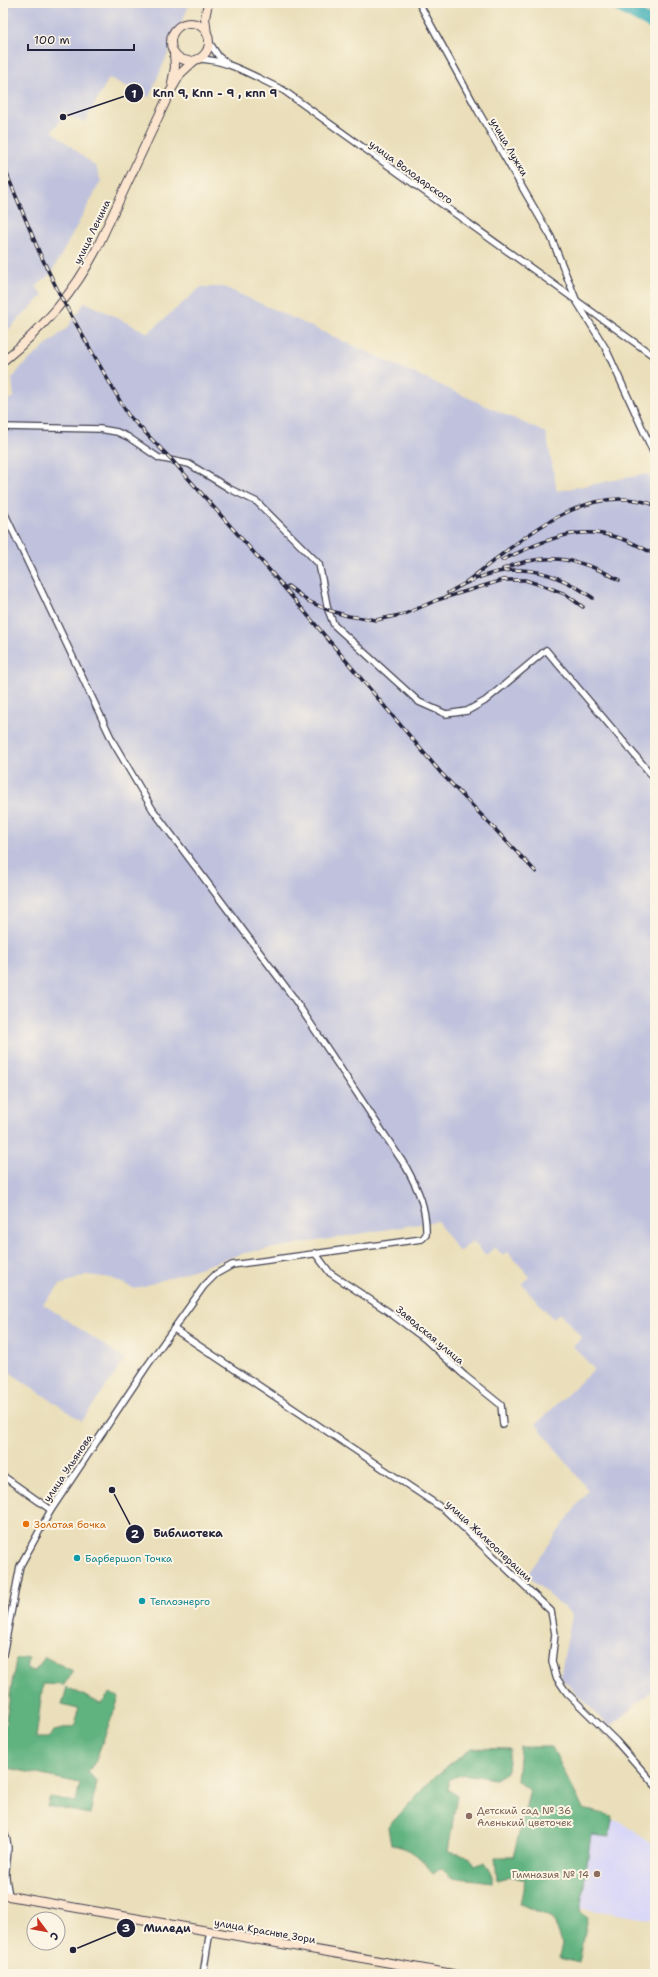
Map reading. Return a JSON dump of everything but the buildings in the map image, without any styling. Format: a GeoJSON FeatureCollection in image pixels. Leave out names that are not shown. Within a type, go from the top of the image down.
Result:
{"type":"FeatureCollection","features":[{"type":"Feature","properties":{"kind":"street","name":"улица Лужки"},"geometry":{"type":"LineString","coordinates":[[419,3],[551,238],[577,302]]}},
{"type":"Feature","properties":{"kind":"street"},"geometry":{"type":"LineString","coordinates":[[170,92],[175,67],[174,53],[171,47],[172,35],[180,26],[195,19],[207,5]]}},
{"type":"Feature","properties":{"kind":"street"},"geometry":{"type":"LineString","coordinates":[[170,92],[181,73],[206,52],[208,38],[205,26],[207,5]]}},
{"type":"Feature","properties":{"kind":"street"},"geometry":{"type":"LineString","coordinates":[[186,24],[198,25],[208,38],[219,57],[229,65]]}},
{"type":"Feature","properties":{"kind":"street"},"geometry":{"type":"LineString","coordinates":[[174,53],[183,60],[216,61],[229,65]]}},
{"type":"Feature","properties":{"kind":"street","name":"улица Володарского"},"geometry":{"type":"LineString","coordinates":[[229,65],[283,90],[655,357]]}},
{"type":"Feature","properties":{"kind":"street","name":"улица Ленина"},"geometry":{"type":"LineString","coordinates":[[3,361],[22,344],[63,301],[83,274],[96,250],[170,92]]}},
{"type":"Feature","properties":{"kind":"street"},"geometry":{"type":"LineString","coordinates":[[577,302],[606,349],[655,456]]}},
{"type":"Feature","properties":{"kind":"street"},"geometry":{"type":"LineString","coordinates":[[3,427],[100,429],[117,432],[128,437],[159,458],[189,464],[230,489],[258,502],[319,564],[328,610],[334,625],[419,702],[446,714],[467,711],[485,701],[546,650],[655,779]]}},
{"type":"Feature","properties":{"kind":"street","name":"улица Ульянова"},"geometry":{"type":"LineString","coordinates":[[3,510],[113,742],[153,810],[293,997],[406,1167],[419,1191],[425,1209],[427,1223],[426,1235],[422,1239],[232,1265],[216,1274],[204,1286],[147,1366],[51,1510],[20,1566],[3,1655]]}},
{"type":"Feature","properties":{"kind":"street","name":"Заводская улица"},"geometry":{"type":"LineString","coordinates":[[315,1253],[330,1273],[386,1310],[425,1339],[465,1376],[501,1406],[503,1425]]}},
{"type":"Feature","properties":{"kind":"street","name":"улица Жилкооперации"},"geometry":{"type":"LineString","coordinates":[[174,1329],[445,1510],[466,1528],[551,1611],[555,1634],[552,1661],[556,1677],[567,1693],[616,1741],[655,1785]]}},
{"type":"Feature","properties":{"kind":"street"},"geometry":{"type":"LineString","coordinates":[[3,1476],[51,1510]]}},
{"type":"Feature","properties":{"kind":"street"},"geometry":{"type":"LineString","coordinates":[[3,1831],[8,1842],[9,1852],[6,1872],[6,1895]]}},
{"type":"Feature","properties":{"kind":"street","name":"улица Красные Зори"},"geometry":{"type":"LineString","coordinates":[[6,1895],[453,1974]]}},
{"type":"Feature","properties":{"kind":"street"},"geometry":{"type":"LineString","coordinates":[[203,1974],[210,1932]]}},
{"type":"Feature","properties":{"kind":"shaded area"},"geometry":{"type":"Polygon","coordinates":[[[3,3],[190,3],[149,97],[109,78],[85,122],[65,115],[52,131],[96,167],[101,181],[52,272],[36,287],[43,295],[3,335],[3,3]]]}},
{"type":"Feature","properties":{"kind":"shaded area"},"geometry":{"type":"Polygon","coordinates":[[[201,287],[224,287],[546,433],[557,491],[646,474],[655,479],[655,1688],[610,1727],[560,1677],[572,1615],[527,1575],[588,1490],[536,1424],[594,1369],[573,1346],[582,1338],[560,1313],[553,1319],[522,1284],[530,1277],[507,1251],[503,1256],[495,1247],[486,1255],[472,1241],[459,1252],[437,1221],[244,1253],[135,1289],[111,1278],[86,1275],[60,1285],[43,1304],[125,1359],[82,1421],[3,1368],[3,402],[14,397],[12,379],[22,366],[68,327],[85,302],[148,333],[201,287]]]}},
{"type":"Feature","properties":{"kind":"shaded area","name":"Гимназия № 14"},"geometry":{"type":"Polygon","coordinates":[[[550,1810],[619,1821],[655,1846],[655,1920],[535,1901],[550,1810]]]}},
{"type":"Feature","properties":{"kind":"green space"},"geometry":{"type":"Polygon","coordinates":[[[45,1657],[73,1671],[64,1685],[43,1684],[36,1738],[48,1738],[54,1731],[75,1726],[78,1709],[62,1705],[67,1687],[101,1704],[110,1693],[119,1698],[95,1762],[88,1772],[97,1782],[90,1814],[47,1806],[50,1797],[76,1802],[80,1783],[3,1767],[3,1738],[16,1659],[29,1658],[27,1669],[35,1671],[45,1657]]]}},
{"type":"Feature","properties":{"kind":"green space"},"geometry":{"type":"Polygon","coordinates":[[[520,1747],[552,1747],[583,1809],[613,1816],[609,1837],[591,1835],[580,1912],[588,1917],[579,1963],[559,1958],[562,1943],[553,1918],[520,1904],[525,1880],[511,1876],[497,1880],[495,1857],[513,1857],[530,1790],[517,1781],[520,1747]]]}},
{"type":"Feature","properties":{"kind":"green space"},"geometry":{"type":"Polygon","coordinates":[[[472,1748],[510,1749],[508,1771],[495,1779],[464,1774],[449,1779],[448,1790],[457,1795],[448,1852],[469,1856],[475,1866],[485,1862],[492,1874],[492,1882],[451,1877],[441,1868],[433,1874],[425,1863],[416,1855],[405,1848],[391,1845],[388,1827],[433,1778],[472,1748]]]}},
{"type":"Feature","properties":{"kind":"waterway"},"geometry":{"type":"LineString","coordinates":[[613,3],[655,25]]}},
{"type":"Feature","properties":{"kind":"railway"},"geometry":{"type":"LineString","coordinates":[[3,165],[40,254],[63,301],[128,415],[172,460],[271,572],[441,773],[536,872]]}},
{"type":"Feature","properties":{"kind":"railway"},"geometry":{"type":"LineString","coordinates":[[466,582],[530,534],[553,519],[578,508],[603,501],[628,499],[655,505]]}},
{"type":"Feature","properties":{"kind":"railway"},"geometry":{"type":"LineString","coordinates":[[502,560],[558,537],[592,533],[610,535],[650,552]]}},
{"type":"Feature","properties":{"kind":"railway"},"geometry":{"type":"LineString","coordinates":[[503,569],[518,563],[533,560],[562,560],[591,566],[619,580]]}},
{"type":"Feature","properties":{"kind":"railway"},"geometry":{"type":"LineString","coordinates":[[448,593],[486,575],[504,571],[521,570],[539,572],[557,578],[575,586],[593,598]]}},
{"type":"Feature","properties":{"kind":"railway"},"geometry":{"type":"LineString","coordinates":[[288,586],[308,601],[328,610],[348,616],[376,620],[405,614],[437,600],[503,580],[525,580],[547,587],[565,594],[583,607]]}},
{"type":"Feature","properties":{"kind":"place","name":"Кпп 9, Кпп - 9 , кпп 9"},"geometry":{"type":"Point","coordinates":[63,117]}},
{"type":"Feature","properties":{"kind":"place","name":"Библиотека"},"geometry":{"type":"Point","coordinates":[112,1490]}},
{"type":"Feature","properties":{"kind":"place","name":"Золотая бочка"},"geometry":{"type":"Point","coordinates":[26,1524]}},
{"type":"Feature","properties":{"kind":"place","name":"Барбершоп Точка"},"geometry":{"type":"Point","coordinates":[77,1558]}},
{"type":"Feature","properties":{"kind":"place","name":"Теплоэнерго"},"geometry":{"type":"Point","coordinates":[142,1601]}},
{"type":"Feature","properties":{"kind":"place","name":"Детский сад № 36 Аленький цветочек"},"geometry":{"type":"Point","coordinates":[469,1816]}},
{"type":"Feature","properties":{"kind":"place","name":"Гимназия № 14"},"geometry":{"type":"Point","coordinates":[597,1874]}},
{"type":"Feature","properties":{"kind":"place","name":"Миледи"},"geometry":{"type":"Point","coordinates":[73,1950]}}]}
